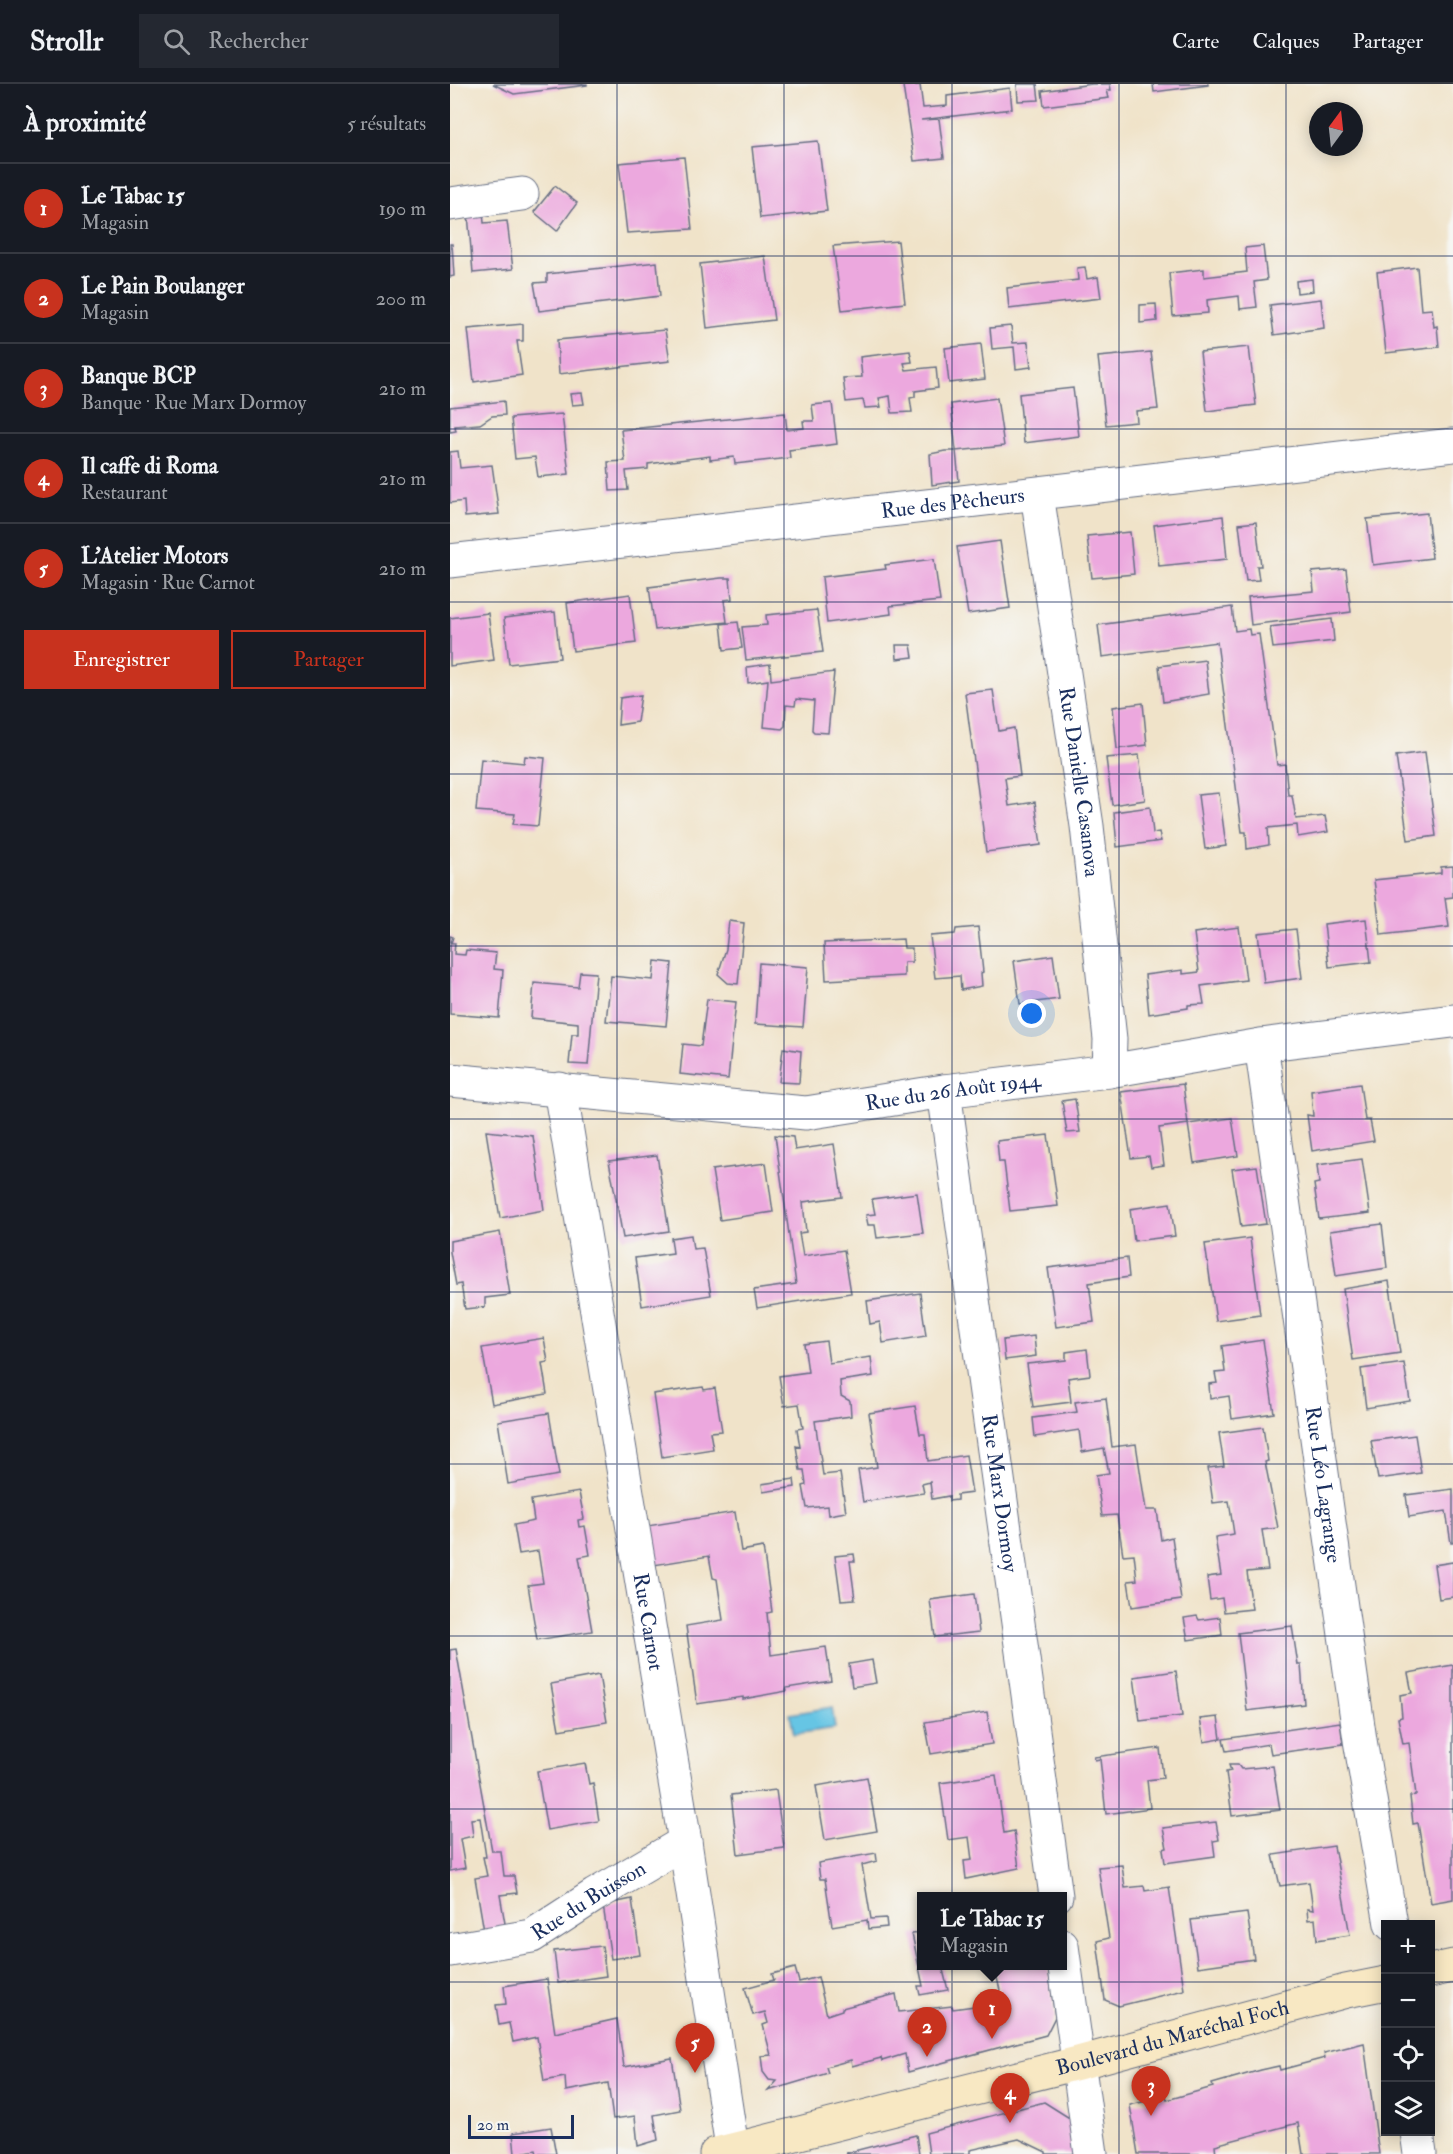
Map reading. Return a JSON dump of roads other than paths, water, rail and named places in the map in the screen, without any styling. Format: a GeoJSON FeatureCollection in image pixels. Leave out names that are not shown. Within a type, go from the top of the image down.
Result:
{"type":"FeatureCollection","features":[{"type":"Feature","properties":{"kind":"main road"},"geometry":{"type":"LineString","coordinates":[[1435,1970],[1453,1966]]}},
{"type":"Feature","properties":{"kind":"main road","name":"Boulevard du Maréchal Foch"},"geometry":{"type":"LineString","coordinates":[[727,2153],[1078,2063],[1346,1991],[1381,1984]]}},
{"type":"Feature","properties":{"kind":"street"},"geometry":{"type":"LineString","coordinates":[[450,204],[522,194]]}},
{"type":"Feature","properties":{"kind":"street","name":"Rue des Pêcheurs"},"geometry":{"type":"LineString","coordinates":[[450,561],[1453,445]]}},
{"type":"Feature","properties":{"kind":"street","name":"Rue Danielle Casanova"},"geometry":{"type":"LineString","coordinates":[[1037,494],[1087,826],[1110,1039],[1109,1071]]}},
{"type":"Feature","properties":{"kind":"street","name":"Rue du 26 Août 1944"},"geometry":{"type":"LineString","coordinates":[[450,1080],[806,1113],[944,1091],[1109,1071],[1261,1045],[1453,1022]]}},
{"type":"Feature","properties":{"kind":"street","name":"Rue Léo Lagrange"},"geometry":{"type":"LineString","coordinates":[[1261,1045],[1359,1728],[1390,1920]]}},
{"type":"Feature","properties":{"kind":"street","name":"Rue Carnot"},"geometry":{"type":"LineString","coordinates":[[561,1089],[685,1842],[727,2153]]}},
{"type":"Feature","properties":{"kind":"street","name":"Rue Marx Dormoy"},"geometry":{"type":"LineString","coordinates":[[944,1091],[1055,1892]]}},
{"type":"Feature","properties":{"kind":"street","name":"Rue du Buisson"},"geometry":{"type":"LineString","coordinates":[[450,1950],[532,1936],[595,1895],[685,1842]]}},
{"type":"Feature","properties":{"kind":"street"},"geometry":{"type":"LineString","coordinates":[[1065,1970],[1091,2154]]}},
{"type":"Feature","properties":{"kind":"street"},"geometry":{"type":"LineString","coordinates":[[1418,2136],[1420,2154]]}},
{"type":"Feature","properties":{"kind":"water"},"geometry":{"type":"Polygon","coordinates":[[[832,1707],[835,1728],[794,1734],[790,1714],[832,1707]]]}},
{"type":"Feature","properties":{"kind":"place","name":"Le Tabac 15"},"geometry":{"type":"Point","coordinates":[992,2039]}},
{"type":"Feature","properties":{"kind":"place","name":"Le Pain Boulanger"},"geometry":{"type":"Point","coordinates":[927,2057]}},
{"type":"Feature","properties":{"kind":"place","name":"L'Atelier Motors"},"geometry":{"type":"Point","coordinates":[695,2073]}},
{"type":"Feature","properties":{"kind":"place","name":"Banque BCP"},"geometry":{"type":"Point","coordinates":[1151,2116]}},
{"type":"Feature","properties":{"kind":"place","name":"Il caffe di Roma"},"geometry":{"type":"Point","coordinates":[1010,2123]}}]}
